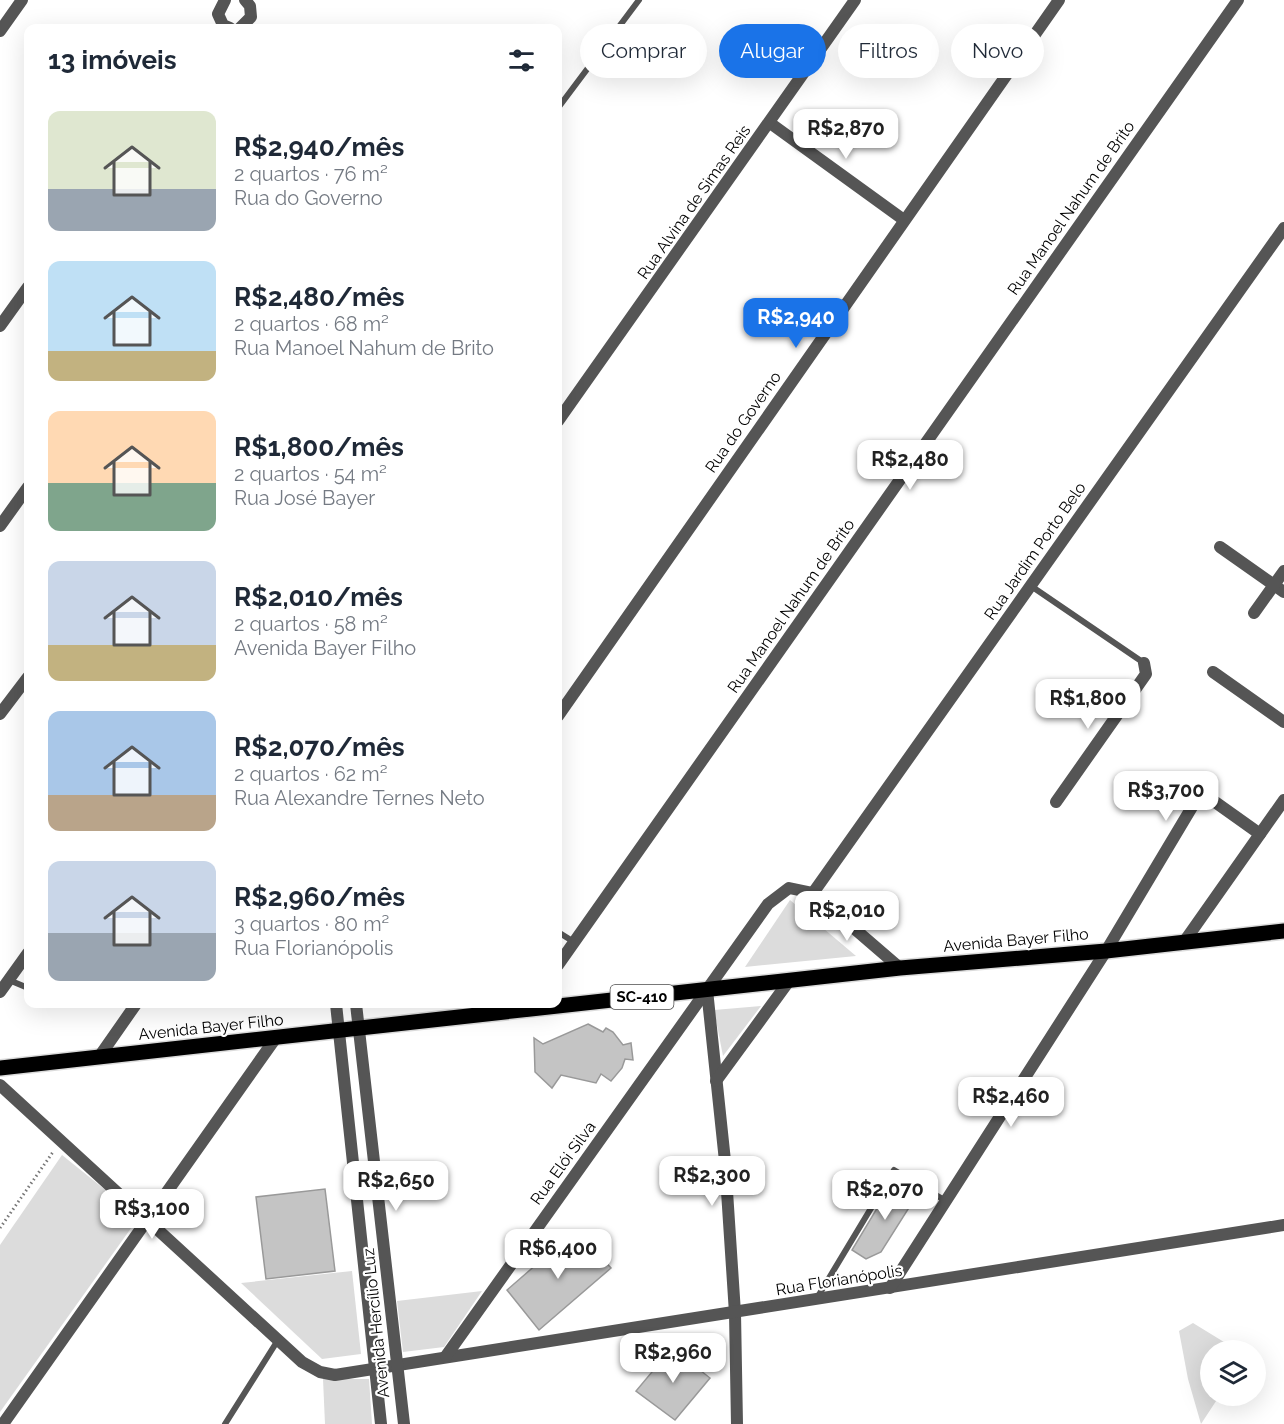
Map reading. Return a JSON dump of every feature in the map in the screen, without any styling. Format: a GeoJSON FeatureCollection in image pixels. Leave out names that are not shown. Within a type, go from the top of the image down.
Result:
{"type":"FeatureCollection","features":[{"type":"Feature","properties":{"kind":"main road","name":"Avenida Bayer Filho"},"geometry":{"type":"LineString","coordinates":[[562,1003],[707,990],[900,968],[1106,951],[1284,931]]}},
{"type":"Feature","properties":{"kind":"main road","name":"Avenida Bayer Filho"},"geometry":{"type":"LineString","coordinates":[[0,1068],[276,1039],[509,1008]]}},
{"type":"Feature","properties":{"kind":"street"},"geometry":{"type":"LineString","coordinates":[[244,0],[251,12],[247,24]]}},
{"type":"Feature","properties":{"kind":"street","name":"Rua Alvina de Simas Reis"},"geometry":{"type":"LineString","coordinates":[[562,415],[855,0]]}},
{"type":"Feature","properties":{"kind":"street","name":"Rua do Governo"},"geometry":{"type":"LineString","coordinates":[[562,710],[1059,0]]}},
{"type":"Feature","properties":{"kind":"street","name":"Rua Manoel Nahum de Brito"},"geometry":{"type":"LineString","coordinates":[[562,959],[1238,0]]}},
{"type":"Feature","properties":{"kind":"street"},"geometry":{"type":"LineString","coordinates":[[222,1],[224,24]]}},
{"type":"Feature","properties":{"kind":"street"},"geometry":{"type":"LineString","coordinates":[[0,31],[15,2]]}},
{"type":"Feature","properties":{"kind":"street"},"geometry":{"type":"LineString","coordinates":[[770,123],[904,220]]}},
{"type":"Feature","properties":{"kind":"street","name":"Rua Jardim Porto Belo"},"geometry":{"type":"LineString","coordinates":[[813,893],[1284,228]]}},
{"type":"Feature","properties":{"kind":"street"},"geometry":{"type":"LineString","coordinates":[[0,327],[24,293]]}},
{"type":"Feature","properties":{"kind":"street"},"geometry":{"type":"LineString","coordinates":[[0,526],[24,493]]}},
{"type":"Feature","properties":{"kind":"street"},"geometry":{"type":"LineString","coordinates":[[1220,547],[1279,588]]}},
{"type":"Feature","properties":{"kind":"street"},"geometry":{"type":"LineString","coordinates":[[1254,614],[1279,588],[1284,571]]}},
{"type":"Feature","properties":{"kind":"street"},"geometry":{"type":"LineString","coordinates":[[1056,802],[1146,674],[1144,663]]}},
{"type":"Feature","properties":{"kind":"street"},"geometry":{"type":"LineString","coordinates":[[1213,672],[1284,722]]}},
{"type":"Feature","properties":{"kind":"street"},"geometry":{"type":"LineString","coordinates":[[0,714],[24,682]]}},
{"type":"Feature","properties":{"kind":"street"},"geometry":{"type":"LineString","coordinates":[[890,1288],[1106,951],[1201,792],[1260,834]]}},
{"type":"Feature","properties":{"kind":"street"},"geometry":{"type":"LineString","coordinates":[[1184,942],[1284,800]]}},
{"type":"Feature","properties":{"kind":"street","name":"Rua Elói Silva"},"geometry":{"type":"LineString","coordinates":[[446,1356],[768,904],[789,888],[813,893]]}},
{"type":"Feature","properties":{"kind":"street"},"geometry":{"type":"LineString","coordinates":[[813,893],[900,968]]}},
{"type":"Feature","properties":{"kind":"street"},"geometry":{"type":"LineString","coordinates":[[0,992],[24,959]]}},
{"type":"Feature","properties":{"kind":"street"},"geometry":{"type":"LineString","coordinates":[[716,1081],[789,981]]}},
{"type":"Feature","properties":{"kind":"street"},"geometry":{"type":"LineString","coordinates":[[707,990],[725,1161],[735,1313],[737,1424]]}},
{"type":"Feature","properties":{"kind":"street"},"geometry":{"type":"LineString","coordinates":[[99,1057],[133,1008]]}},
{"type":"Feature","properties":{"kind":"street","name":"Avenida Hercílio Luz"},"geometry":{"type":"LineString","coordinates":[[336,1008],[381,1424]]}},
{"type":"Feature","properties":{"kind":"street","name":"Avenida Hercílio Luz"},"geometry":{"type":"LineString","coordinates":[[358,1008],[404,1424]]}},
{"type":"Feature","properties":{"kind":"street"},"geometry":{"type":"LineString","coordinates":[[3,1424],[276,1039]]}},
{"type":"Feature","properties":{"kind":"street","name":"Rua Florianópolis"},"geometry":{"type":"LineString","coordinates":[[0,1085],[302,1362],[320,1372],[335,1375],[1284,1225]]}},
{"type":"Feature","properties":{"kind":"lane"},"geometry":{"type":"LineString","coordinates":[[562,103],[639,0]]}},
{"type":"Feature","properties":{"kind":"lane"},"geometry":{"type":"LineString","coordinates":[[1030,585],[1144,663]]}},
{"type":"Feature","properties":{"kind":"lane"},"geometry":{"type":"LineString","coordinates":[[562,934],[574,942]]}},
{"type":"Feature","properties":{"kind":"lane"},"geometry":{"type":"LineString","coordinates":[[9,980],[24,986]]}},
{"type":"Feature","properties":{"kind":"lane"},"geometry":{"type":"LineString","coordinates":[[816,1299],[894,1170],[946,1201]]}},
{"type":"Feature","properties":{"kind":"lane"},"geometry":{"type":"LineString","coordinates":[[225,1424],[278,1340]]}},
{"type":"Feature","properties":{"kind":"path"},"geometry":{"type":"LineString","coordinates":[[0,1228],[61,1141]]}},
{"type":"Feature","properties":{"kind":"shaded area"},"geometry":{"type":"Polygon","coordinates":[[[790,900],[856,956],[745,967],[790,900]]]}},
{"type":"Feature","properties":{"kind":"shaded area"},"geometry":{"type":"Polygon","coordinates":[[[761,1006],[723,1056],[714,1010],[761,1006]]]}},
{"type":"Feature","properties":{"kind":"shaded area"},"geometry":{"type":"Polygon","coordinates":[[[62,1155],[139,1217],[0,1412],[0,1245],[62,1155]]]}},
{"type":"Feature","properties":{"kind":"shaded area"},"geometry":{"type":"Polygon","coordinates":[[[352,1271],[361,1354],[322,1359],[241,1283],[352,1271]]]}},
{"type":"Feature","properties":{"kind":"shaded area"},"geometry":{"type":"Polygon","coordinates":[[[482,1291],[444,1347],[403,1352],[397,1301],[482,1291]]]}},
{"type":"Feature","properties":{"kind":"shaded area"},"geometry":{"type":"Polygon","coordinates":[[[1193,1323],[1221,1340],[1200,1340],[1200,1406],[1213,1406],[1201,1424],[1188,1379],[1179,1331],[1193,1323]]]}},
{"type":"Feature","properties":{"kind":"shaded area"},"geometry":{"type":"Polygon","coordinates":[[[323,1379],[369,1379],[372,1424],[325,1424],[323,1379]]]}},
{"type":"Feature","properties":{"kind":"building"},"geometry":{"type":"Polygon","coordinates":[[[588,1024],[603,1032],[606,1028],[613,1032],[623,1045],[631,1043],[633,1060],[625,1059],[622,1068],[611,1081],[601,1074],[596,1083],[561,1075],[552,1088],[535,1072],[534,1038],[543,1044],[588,1024]]]}},
{"type":"Feature","properties":{"kind":"building"},"geometry":{"type":"Polygon","coordinates":[[[894,1180],[917,1195],[881,1252],[866,1259],[852,1250],[894,1180]]]}},
{"type":"Feature","properties":{"kind":"building"},"geometry":{"type":"Polygon","coordinates":[[[325,1189],[335,1271],[266,1279],[256,1197],[325,1189]]]}},
{"type":"Feature","properties":{"kind":"building"},"geometry":{"type":"Polygon","coordinates":[[[576,1230],[611,1268],[539,1330],[507,1290],[576,1230]]]}},
{"type":"Feature","properties":{"kind":"building"},"geometry":{"type":"Polygon","coordinates":[[[672,1348],[710,1378],[675,1420],[636,1391],[672,1348]]]}}]}
